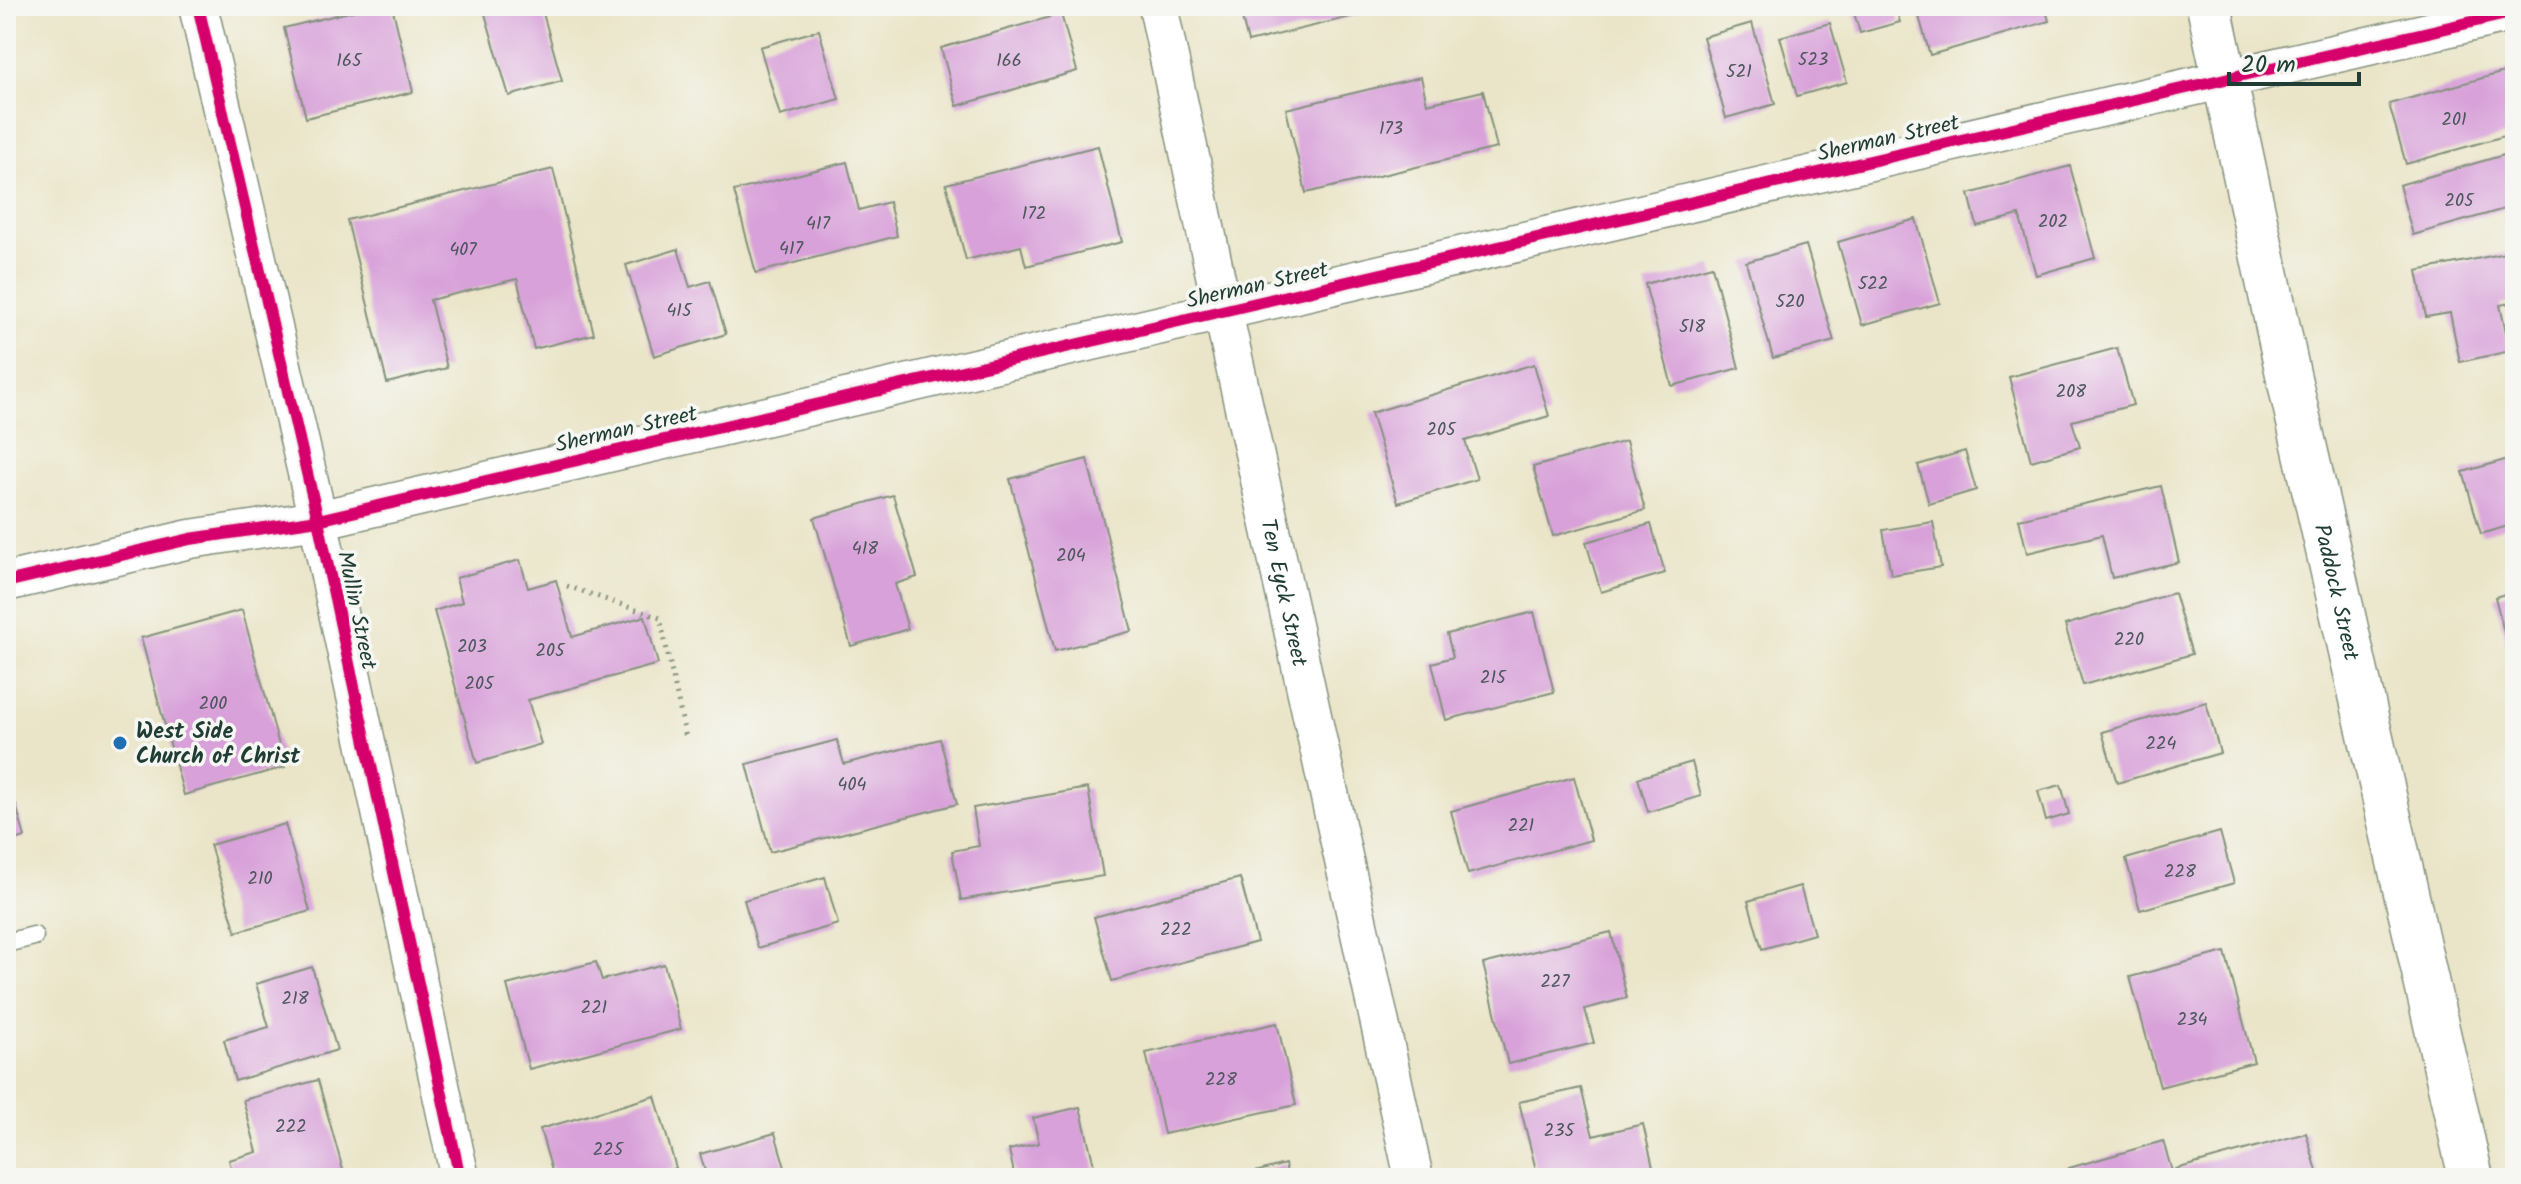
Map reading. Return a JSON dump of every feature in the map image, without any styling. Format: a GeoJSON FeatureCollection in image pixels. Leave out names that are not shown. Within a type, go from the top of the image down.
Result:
{"type":"FeatureCollection","features":[{"type":"Feature","properties":{"kind":"main road","name":"Paddock Street"},"geometry":{"type":"LineString","coordinates":[[2209,6],[2288,374],[2471,1178]]}},
{"type":"Feature","properties":{"kind":"street","name":"Mullin Street"},"geometry":{"type":"LineString","coordinates":[[198,6],[318,520],[460,1178]]}},
{"type":"Feature","properties":{"kind":"street","name":"Ten Eyck Street"},"geometry":{"type":"LineString","coordinates":[[1158,6],[1414,1178]]}},
{"type":"Feature","properties":{"kind":"street","name":"Sherman Street"},"geometry":{"type":"LineString","coordinates":[[6,582],[190,539],[318,520],[2515,12]]}},
{"type":"Feature","properties":{"kind":"lane"},"geometry":{"type":"LineString","coordinates":[[6,943],[34,936]]}},
{"type":"Feature","properties":{"kind":"path"},"geometry":{"type":"LineString","coordinates":[[567,586],[660,618],[686,738]]}},
{"type":"Feature","properties":{"kind":"building"},"geometry":{"type":"Polygon","coordinates":[[[373,6],[392,6],[413,92],[306,118],[284,28],[373,6]]]}},
{"type":"Feature","properties":{"kind":"building"},"geometry":{"type":"Polygon","coordinates":[[[541,6],[562,81],[509,96],[483,7],[541,6]]]}},
{"type":"Feature","properties":{"kind":"building"},"geometry":{"type":"Polygon","coordinates":[[[1239,6],[1391,6],[1391,7],[1248,42],[1239,6]]]}},
{"type":"Feature","properties":{"kind":"building"},"geometry":{"type":"Polygon","coordinates":[[[1852,6],[1895,6],[1900,22],[1860,33],[1852,6]]]}},
{"type":"Feature","properties":{"kind":"building"},"geometry":{"type":"Polygon","coordinates":[[[1916,6],[2045,6],[2049,21],[1930,55],[1916,6]]]}},
{"type":"Feature","properties":{"kind":"building"},"geometry":{"type":"Polygon","coordinates":[[[1061,14],[1077,71],[957,106],[941,48],[1061,14]]]}},
{"type":"Feature","properties":{"kind":"building"},"geometry":{"type":"Polygon","coordinates":[[[1752,23],[1775,104],[1726,118],[1703,37],[1752,23]]]}},
{"type":"Feature","properties":{"kind":"building"},"geometry":{"type":"Polygon","coordinates":[[[1830,23],[1847,82],[1797,96],[1780,37],[1830,23]]]}},
{"type":"Feature","properties":{"kind":"building"},"geometry":{"type":"Polygon","coordinates":[[[819,30],[839,99],[780,116],[760,47],[819,30]]]}},
{"type":"Feature","properties":{"kind":"building"},"geometry":{"type":"Polygon","coordinates":[[[2515,69],[2515,133],[2406,164],[2389,104],[2515,69]]]}},
{"type":"Feature","properties":{"kind":"building"},"geometry":{"type":"Polygon","coordinates":[[[1421,77],[1427,104],[1483,91],[1497,148],[1306,193],[1286,109],[1421,77]]]}},
{"type":"Feature","properties":{"kind":"building"},"geometry":{"type":"Polygon","coordinates":[[[1098,146],[1122,242],[1026,266],[1021,246],[966,260],[946,184],[1098,146]]]}},
{"type":"Feature","properties":{"kind":"building"},"geometry":{"type":"Polygon","coordinates":[[[2504,155],[2515,194],[2515,206],[2413,235],[2399,185],[2504,155]]]}},
{"type":"Feature","properties":{"kind":"building"},"geometry":{"type":"Polygon","coordinates":[[[847,162],[859,210],[889,202],[897,236],[756,273],[734,191],[847,162]]]}},
{"type":"Feature","properties":{"kind":"building"},"geometry":{"type":"Polygon","coordinates":[[[2070,166],[2095,258],[2036,275],[2019,215],[1977,226],[1969,194],[2070,166]]]}},
{"type":"Feature","properties":{"kind":"building"},"geometry":{"type":"Polygon","coordinates":[[[553,169],[594,334],[534,349],[517,279],[430,300],[447,368],[387,383],[347,220],[553,169]]]}},
{"type":"Feature","properties":{"kind":"building"},"geometry":{"type":"Polygon","coordinates":[[[1916,219],[1940,303],[1862,325],[1838,242],[1916,219]]]}},
{"type":"Feature","properties":{"kind":"building"},"geometry":{"type":"Polygon","coordinates":[[[1806,245],[1834,341],[1773,358],[1746,262],[1806,245]]]}},
{"type":"Feature","properties":{"kind":"building"},"geometry":{"type":"Polygon","coordinates":[[[678,249],[690,287],[710,281],[726,334],[654,356],[626,265],[678,249]]]}},
{"type":"Feature","properties":{"kind":"building"},"geometry":{"type":"Polygon","coordinates":[[[2515,251],[2515,302],[2500,305],[2510,351],[2460,362],[2450,313],[2426,317],[2417,271],[2515,251]]]}},
{"type":"Feature","properties":{"kind":"building"},"geometry":{"type":"Polygon","coordinates":[[[1712,266],[1739,368],[1672,386],[1645,284],[1712,266]]]}},
{"type":"Feature","properties":{"kind":"building"},"geometry":{"type":"Polygon","coordinates":[[[2117,348],[2133,405],[2072,421],[2080,447],[2031,461],[2009,377],[2117,348]]]}},
{"type":"Feature","properties":{"kind":"building"},"geometry":{"type":"Polygon","coordinates":[[[1534,364],[1549,416],[1465,441],[1477,479],[1398,503],[1371,413],[1534,364]]]}},
{"type":"Feature","properties":{"kind":"building"},"geometry":{"type":"Polygon","coordinates":[[[1626,441],[1645,510],[1553,536],[1533,467],[1626,441]]]}},
{"type":"Feature","properties":{"kind":"building"},"geometry":{"type":"Polygon","coordinates":[[[1965,451],[1976,490],[1929,504],[1918,465],[1965,451]]]}},
{"type":"Feature","properties":{"kind":"building"},"geometry":{"type":"Polygon","coordinates":[[[2515,457],[2515,524],[2481,534],[2463,472],[2515,457]]]}},
{"type":"Feature","properties":{"kind":"building"},"geometry":{"type":"Polygon","coordinates":[[[1087,459],[1132,631],[1055,651],[1010,479],[1087,459]]]}},
{"type":"Feature","properties":{"kind":"building"},"geometry":{"type":"Polygon","coordinates":[[[2161,486],[2179,562],[2112,578],[2102,535],[2027,553],[2019,519],[2161,486]]]}},
{"type":"Feature","properties":{"kind":"building"},"geometry":{"type":"Polygon","coordinates":[[[893,495],[917,577],[895,584],[908,629],[851,646],[814,518],[893,495]]]}},
{"type":"Feature","properties":{"kind":"building"},"geometry":{"type":"Polygon","coordinates":[[[1933,522],[1941,567],[1891,575],[1883,530],[1933,522]]]}},
{"type":"Feature","properties":{"kind":"building"},"geometry":{"type":"Polygon","coordinates":[[[1651,524],[1665,573],[1601,592],[1586,542],[1651,524]]]}},
{"type":"Feature","properties":{"kind":"building"},"geometry":{"type":"Polygon","coordinates":[[[520,560],[528,588],[556,580],[572,637],[645,616],[658,664],[528,700],[541,744],[477,763],[434,611],[462,602],[456,578],[520,560]]]}},
{"type":"Feature","properties":{"kind":"building"},"geometry":{"type":"Polygon","coordinates":[[[2515,591],[2515,657],[2511,659],[2495,597],[2515,591]]]}},
{"type":"Feature","properties":{"kind":"building"},"geometry":{"type":"Polygon","coordinates":[[[2174,593],[2192,654],[2083,685],[2065,625],[2174,593]]]}},
{"type":"Feature","properties":{"kind":"building"},"geometry":{"type":"Polygon","coordinates":[[[242,610],[285,767],[184,795],[141,638],[242,610]]]}},
{"type":"Feature","properties":{"kind":"building"},"geometry":{"type":"Polygon","coordinates":[[[1534,612],[1554,692],[1446,720],[1432,663],[1453,657],[1447,634],[1534,612]]]}},
{"type":"Feature","properties":{"kind":"building"},"geometry":{"type":"Polygon","coordinates":[[[2206,702],[2220,753],[2117,783],[2102,732],[2206,702]]]}},
{"type":"Feature","properties":{"kind":"building"},"geometry":{"type":"Polygon","coordinates":[[[940,739],[957,804],[770,852],[747,764],[837,740],[844,764],[940,739]]]}},
{"type":"Feature","properties":{"kind":"building"},"geometry":{"type":"Polygon","coordinates":[[[1692,762],[1701,796],[1648,812],[1638,778],[1692,762]]]}},
{"type":"Feature","properties":{"kind":"building"},"geometry":{"type":"Polygon","coordinates":[[[6,770],[25,837],[6,842],[6,770]]]}},
{"type":"Feature","properties":{"kind":"building"},"geometry":{"type":"Polygon","coordinates":[[[1574,777],[1591,840],[1468,874],[1451,811],[1574,777]]]}},
{"type":"Feature","properties":{"kind":"building"},"geometry":{"type":"Polygon","coordinates":[[[2061,785],[2069,814],[2046,821],[2038,791],[2061,785]]]}},
{"type":"Feature","properties":{"kind":"building"},"geometry":{"type":"Polygon","coordinates":[[[1088,788],[1103,876],[961,900],[952,851],[979,846],[973,808],[1088,788]]]}},
{"type":"Feature","properties":{"kind":"building"},"geometry":{"type":"Polygon","coordinates":[[[285,824],[310,911],[236,932],[210,845],[285,824]]]}},
{"type":"Feature","properties":{"kind":"building"},"geometry":{"type":"Polygon","coordinates":[[[2220,832],[2234,883],[2140,910],[2126,859],[2220,832]]]}},
{"type":"Feature","properties":{"kind":"building"},"geometry":{"type":"Polygon","coordinates":[[[825,877],[838,924],[758,948],[744,900],[825,877]]]}},
{"type":"Feature","properties":{"kind":"building"},"geometry":{"type":"Polygon","coordinates":[[[1240,878],[1257,942],[1112,981],[1094,917],[1240,878]]]}},
{"type":"Feature","properties":{"kind":"building"},"geometry":{"type":"Polygon","coordinates":[[[1800,886],[1814,934],[1762,949],[1748,901],[1800,886]]]}},
{"type":"Feature","properties":{"kind":"building"},"geometry":{"type":"Polygon","coordinates":[[[1611,932],[1627,998],[1585,1009],[1594,1043],[1508,1064],[1483,964],[1611,932]]]}},
{"type":"Feature","properties":{"kind":"building"},"geometry":{"type":"Polygon","coordinates":[[[2225,952],[2254,1062],[2160,1087],[2130,977],[2225,952]]]}},
{"type":"Feature","properties":{"kind":"building"},"geometry":{"type":"Polygon","coordinates":[[[596,962],[602,980],[664,964],[681,1029],[529,1069],[507,985],[596,962]]]}},
{"type":"Feature","properties":{"kind":"building"},"geometry":{"type":"Polygon","coordinates":[[[312,967],[337,1050],[235,1081],[224,1040],[269,1027],[256,984],[312,967]]]}},
{"type":"Feature","properties":{"kind":"building"},"geometry":{"type":"Polygon","coordinates":[[[1277,1023],[1296,1105],[1164,1134],[1146,1053],[1277,1023]]]}},
{"type":"Feature","properties":{"kind":"building"},"geometry":{"type":"Polygon","coordinates":[[[318,1080],[343,1170],[312,1178],[234,1178],[229,1160],[257,1152],[243,1100],[318,1080]]]}},
{"type":"Feature","properties":{"kind":"building"},"geometry":{"type":"Polygon","coordinates":[[[1581,1088],[1593,1136],[1643,1124],[1655,1176],[1538,1178],[1519,1102],[1581,1088]]]}},
{"type":"Feature","properties":{"kind":"building"},"geometry":{"type":"Polygon","coordinates":[[[655,1096],[676,1168],[643,1178],[554,1178],[540,1129],[655,1096]]]}},
{"type":"Feature","properties":{"kind":"building"},"geometry":{"type":"Polygon","coordinates":[[[1080,1107],[1097,1178],[1015,1178],[1009,1150],[1039,1143],[1033,1118],[1080,1107]]]}},
{"type":"Feature","properties":{"kind":"building"},"geometry":{"type":"Polygon","coordinates":[[[775,1133],[788,1178],[707,1178],[700,1154],[775,1133]]]}},
{"type":"Feature","properties":{"kind":"building"},"geometry":{"type":"Polygon","coordinates":[[[2306,1133],[2319,1178],[2178,1178],[2176,1169],[2306,1133]]]}},
{"type":"Feature","properties":{"kind":"building"},"geometry":{"type":"Polygon","coordinates":[[[2163,1141],[2174,1178],[2072,1178],[2069,1168],[2163,1141]]]}},
{"type":"Feature","properties":{"kind":"building"},"geometry":{"type":"Polygon","coordinates":[[[1285,1164],[1288,1178],[1236,1178],[1236,1177],[1285,1164]]]}},
{"type":"Feature","properties":{"kind":"cycle path"},"geometry":{"type":"LineString","coordinates":[[198,6],[318,520],[460,1178]]}},
{"type":"Feature","properties":{"kind":"cycle path"},"geometry":{"type":"LineString","coordinates":[[6,582],[190,539],[318,520],[2515,12]]}},
{"type":"Feature","properties":{"kind":"place","name":"West Side Church of Christ"},"geometry":{"type":"Point","coordinates":[120,743]}}]}
